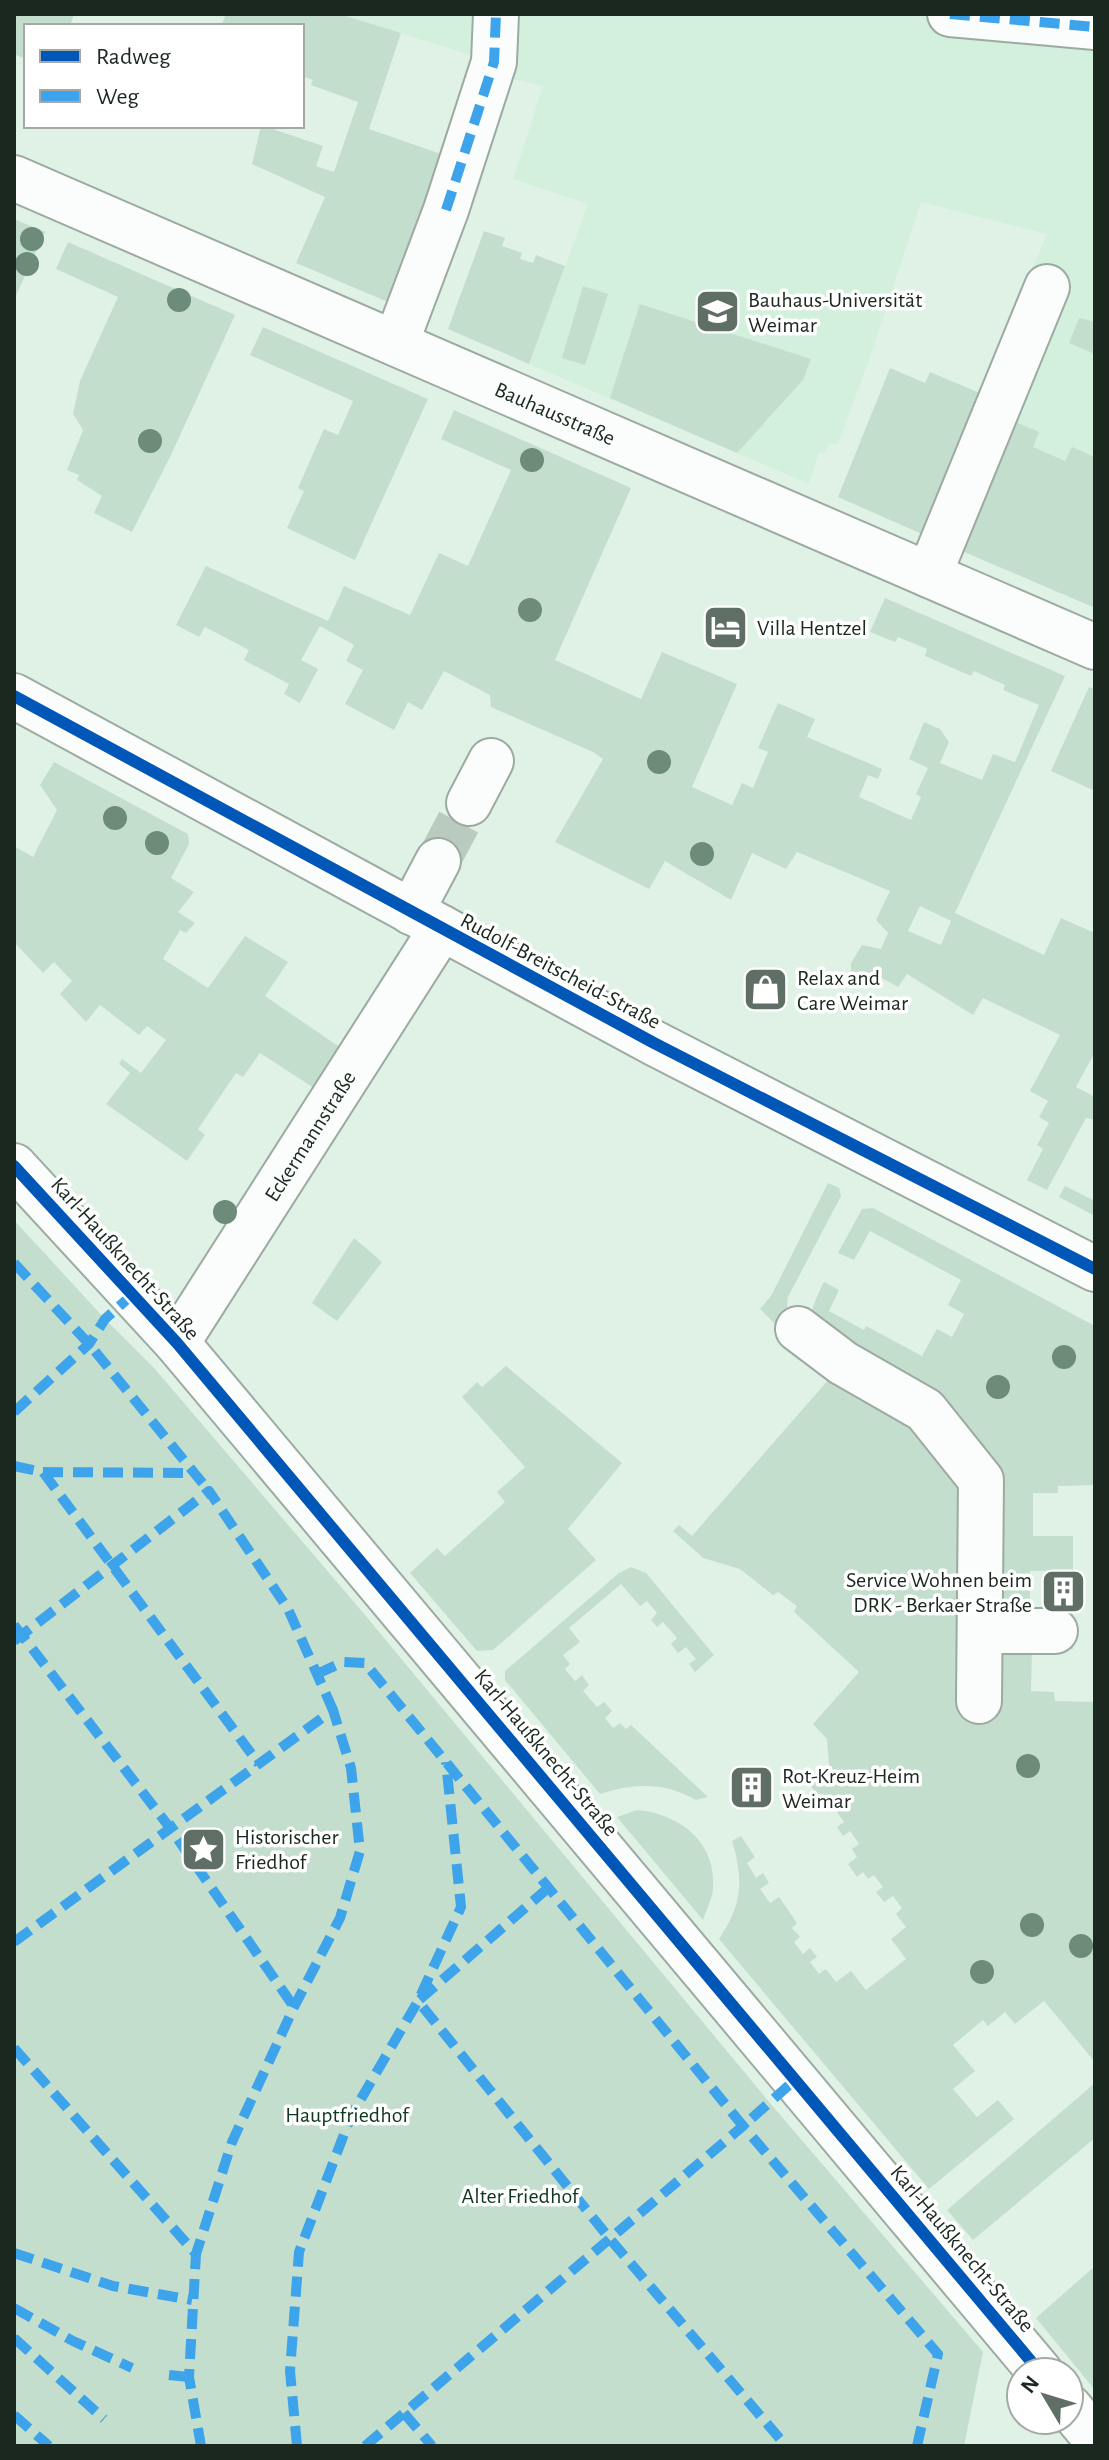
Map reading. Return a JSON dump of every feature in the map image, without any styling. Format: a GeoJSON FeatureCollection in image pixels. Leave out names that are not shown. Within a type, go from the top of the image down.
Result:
{"type":"FeatureCollection","features":[{"type":"Feature","properties":{"kind":"street"},"geometry":{"type":"LineString","coordinates":[[396,343],[446,210],[494,62],[496,14]]}},
{"type":"Feature","properties":{"kind":"street"},"geometry":{"type":"LineString","coordinates":[[950,14],[1095,27]]}},
{"type":"Feature","properties":{"kind":"street","name":"Bauhausstraße"},"geometry":{"type":"LineString","coordinates":[[14,178],[1095,647]]}},
{"type":"Feature","properties":{"kind":"street"},"geometry":{"type":"LineString","coordinates":[[929,575],[1047,287]]}},
{"type":"Feature","properties":{"kind":"street","name":"Rudolf-Breitscheid-Straße"},"geometry":{"type":"LineString","coordinates":[[14,696],[654,1043],[1095,1269]]}},
{"type":"Feature","properties":{"kind":"street"},"geometry":{"type":"LineString","coordinates":[[469,803],[491,761]]}},
{"type":"Feature","properties":{"kind":"street","name":"Eckermannstraße"},"geometry":{"type":"LineString","coordinates":[[177,1343],[426,920],[438,861]]}},
{"type":"Feature","properties":{"kind":"street","name":"Karl-Haußknecht-Straße"},"geometry":{"type":"LineString","coordinates":[[14,1166],[177,1343],[1027,2356]]}},
{"type":"Feature","properties":{"kind":"street"},"geometry":{"type":"LineString","coordinates":[[798,1329],[843,1363],[925,1410],[981,1480],[979,1701]]}},
{"type":"Feature","properties":{"kind":"street"},"geometry":{"type":"LineString","coordinates":[[980,1631],[1055,1631]]}},
{"type":"Feature","properties":{"kind":"shaded area","name":"Bauhaus-Universität Weimar"},"geometry":{"type":"Polygon","coordinates":[[[339,14],[1095,14],[1095,608],[921,534],[1047,234],[921,202],[838,444],[828,444],[825,453],[819,453],[809,484],[529,364],[588,204],[513,179],[543,86],[505,77],[477,57],[339,14]]]}},
{"type":"Feature","properties":{"kind":"green space"},"geometry":{"type":"Polygon","coordinates":[[[14,14],[74,14],[71,24],[24,24],[24,58],[14,54],[14,14]]]}},
{"type":"Feature","properties":{"kind":"green space"},"geometry":{"type":"Polygon","coordinates":[[[226,14],[339,14],[401,33],[369,129],[444,155],[388,302],[296,263],[325,197],[252,164],[261,128],[270,128],[323,146],[316,166],[334,172],[358,102],[311,85],[313,80],[304,77],[304,24],[222,24],[226,14]]]}},
{"type":"Feature","properties":{"kind":"green space"},"geometry":{"type":"Polygon","coordinates":[[[14,219],[45,232],[14,300],[14,219]]]}},
{"type":"Feature","properties":{"kind":"green space"},"geometry":{"type":"Polygon","coordinates":[[[484,231],[505,238],[502,246],[522,253],[520,259],[533,263],[536,255],[565,266],[529,364],[448,329],[484,231]]]}},
{"type":"Feature","properties":{"kind":"green space"},"geometry":{"type":"Polygon","coordinates":[[[68,242],[235,315],[132,532],[94,513],[102,496],[77,480],[79,475],[67,470],[83,430],[73,414],[80,381],[118,297],[56,269],[68,242]]]}},
{"type":"Feature","properties":{"kind":"green space"},"geometry":{"type":"Polygon","coordinates":[[[583,286],[608,294],[585,365],[562,358],[583,286]]]}},
{"type":"Feature","properties":{"kind":"green space"},"geometry":{"type":"Polygon","coordinates":[[[640,304],[811,359],[803,380],[737,453],[610,398],[640,304]]]}},
{"type":"Feature","properties":{"kind":"green space"},"geometry":{"type":"Polygon","coordinates":[[[1079,318],[1095,322],[1095,354],[1069,343],[1079,318]]]}},
{"type":"Feature","properties":{"kind":"green space"},"geometry":{"type":"Polygon","coordinates":[[[263,327],[428,399],[355,560],[287,528],[304,491],[298,488],[324,429],[338,435],[353,401],[250,355],[263,327]]]}},
{"type":"Feature","properties":{"kind":"green space"},"geometry":{"type":"Polygon","coordinates":[[[890,368],[925,383],[930,372],[980,393],[933,539],[838,497],[890,368]]]}},
{"type":"Feature","properties":{"kind":"green space"},"geometry":{"type":"Polygon","coordinates":[[[454,410],[631,488],[555,660],[641,699],[662,652],[737,684],[692,787],[732,805],[742,783],[753,788],[768,752],[758,748],[778,703],[815,719],[807,737],[882,769],[878,779],[868,775],[859,797],[911,820],[921,797],[916,794],[928,768],[909,759],[924,722],[940,729],[949,742],[940,763],[982,780],[993,754],[1015,762],[1039,705],[1003,690],[1005,685],[974,671],[971,676],[925,656],[927,649],[898,637],[895,642],[870,632],[885,598],[1065,676],[955,913],[1044,955],[1061,918],[1095,933],[1095,1052],[1076,1087],[1095,1097],[1095,1117],[1094,1120],[1086,1118],[1047,1190],[1027,1180],[1043,1149],[1037,1145],[1049,1123],[1039,1117],[1048,1101],[1030,1091],[1060,1035],[983,998],[973,1015],[907,974],[898,987],[871,972],[862,989],[851,980],[851,963],[862,945],[881,949],[888,933],[876,920],[890,891],[797,852],[786,869],[752,853],[731,900],[665,861],[649,889],[555,842],[603,759],[593,752],[491,707],[490,695],[444,671],[422,710],[408,702],[394,730],[345,704],[363,670],[346,661],[354,645],[320,626],[301,660],[318,669],[300,703],[284,694],[289,684],[244,660],[249,650],[205,627],[199,637],[176,625],[206,566],[328,621],[344,586],[410,615],[439,553],[468,566],[511,470],[441,439],[454,410]],[[920,906],[908,931],[941,945],[951,921],[920,906]]]}},
{"type":"Feature","properties":{"kind":"green space"},"geometry":{"type":"Polygon","coordinates":[[[1008,419],[1039,432],[1033,447],[1065,461],[1072,447],[1095,457],[1095,608],[953,547],[1008,419]]]}},
{"type":"Feature","properties":{"kind":"green space"},"geometry":{"type":"Polygon","coordinates":[[[1089,687],[1095,689],[1095,791],[1051,771],[1089,687]]]}},
{"type":"Feature","properties":{"kind":"green space"},"geometry":{"type":"Polygon","coordinates":[[[54,762],[188,834],[189,844],[171,878],[194,892],[178,912],[195,923],[186,933],[180,930],[163,959],[208,988],[245,936],[288,962],[265,996],[341,1048],[314,1088],[260,1053],[243,1077],[236,1073],[198,1129],[205,1135],[187,1161],[106,1104],[130,1073],[119,1064],[122,1059],[141,1073],[166,1040],[147,1026],[139,1035],[100,1005],[86,1022],[60,994],[72,981],[54,962],[43,973],[14,942],[14,846],[33,857],[57,810],[40,785],[54,762]]]}},
{"type":"Feature","properties":{"kind":"green space"},"geometry":{"type":"Polygon","coordinates":[[[828,1183],[839,1188],[841,1196],[788,1297],[784,1333],[760,1309],[771,1296],[828,1183]]]}},
{"type":"Feature","properties":{"kind":"green space"},"geometry":{"type":"Polygon","coordinates":[[[1065,1186],[1095,1201],[1095,1216],[1059,1197],[1065,1186]]]}},
{"type":"Feature","properties":{"kind":"green space"},"geometry":{"type":"Polygon","coordinates":[[[873,1208],[1095,1326],[1095,1485],[1058,1486],[1058,1493],[1033,1493],[1033,1536],[1073,1536],[1073,1570],[1030,1571],[1030,1614],[1072,1614],[1073,1649],[1032,1649],[1031,1691],[1054,1692],[1055,1701],[1095,1702],[1095,2062],[1044,2001],[1015,2024],[1005,2012],[988,2026],[983,2020],[953,2045],[975,2071],[953,2089],[977,2117],[998,2100],[1014,2119],[929,2189],[719,1939],[727,1927],[739,1892],[732,1841],[741,1836],[755,1857],[747,1863],[756,1878],[763,1873],[769,1883],[760,1889],[770,1903],[779,1897],[797,1923],[792,1928],[800,1937],[794,1942],[803,1954],[810,1948],[817,1957],[810,1962],[819,1974],[826,1969],[836,1982],[851,1971],[866,1990],[906,1959],[891,1939],[906,1927],[896,1914],[902,1908],[893,1896],[884,1902],[876,1892],[883,1887],[874,1875],[868,1879],[863,1872],[857,1877],[848,1864],[857,1857],[852,1849],[859,1844],[850,1831],[843,1836],[837,1827],[844,1822],[834,1808],[828,1811],[811,1786],[829,1765],[827,1739],[813,1724],[859,1672],[794,1612],[797,1606],[778,1592],[773,1595],[740,1569],[703,1558],[673,1531],[679,1525],[692,1536],[843,1363],[817,1334],[811,1319],[824,1282],[839,1290],[829,1311],[864,1330],[866,1326],[922,1356],[937,1329],[952,1337],[964,1314],[948,1305],[961,1280],[870,1231],[854,1260],[838,1253],[862,1209],[873,1208]]]}},
{"type":"Feature","properties":{"kind":"green space","name":"Hauptfriedhof"},"geometry":{"type":"Polygon","coordinates":[[[14,1220],[155,1369],[365,1615],[770,2103],[983,2352],[964,2446],[14,2446],[14,1220]]]}},
{"type":"Feature","properties":{"kind":"green space"},"geometry":{"type":"Polygon","coordinates":[[[354,1238],[382,1262],[337,1321],[312,1303],[354,1238]]]}},
{"type":"Feature","properties":{"kind":"green space"},"geometry":{"type":"Polygon","coordinates":[[[506,1366],[622,1463],[568,1529],[596,1560],[493,1650],[477,1651],[410,1573],[437,1548],[445,1556],[505,1502],[497,1492],[525,1467],[462,1397],[477,1382],[482,1387],[506,1366]]]}},
{"type":"Feature","properties":{"kind":"green space"},"geometry":{"type":"Polygon","coordinates":[[[631,1567],[646,1573],[714,1655],[695,1672],[689,1664],[696,1659],[686,1647],[678,1653],[671,1644],[677,1638],[663,1622],[657,1627],[651,1620],[657,1613],[647,1601],[640,1606],[621,1584],[569,1628],[580,1642],[563,1655],[570,1664],[565,1669],[575,1681],[582,1675],[589,1685],[583,1691],[597,1707],[604,1702],[612,1711],[605,1718],[613,1728],[620,1723],[626,1729],[631,1725],[708,1797],[696,1800],[672,1790],[649,1786],[600,1794],[505,1680],[505,1671],[619,1573],[631,1567]]]}},
{"type":"Feature","properties":{"kind":"green space"},"geometry":{"type":"Polygon","coordinates":[[[637,1810],[668,1817],[693,1833],[702,1844],[713,1872],[713,1889],[703,1920],[617,1817],[637,1810]]]}},
{"type":"Feature","properties":{"kind":"green space"},"geometry":{"type":"Polygon","coordinates":[[[1095,2083],[1095,2138],[973,2240],[947,2210],[1095,2083]]]}},
{"type":"Feature","properties":{"kind":"green space"},"geometry":{"type":"Polygon","coordinates":[[[1095,2266],[1095,2390],[1085,2378],[1085,2356],[1067,2356],[1036,2318],[1095,2266]]]}},
{"type":"Feature","properties":{"kind":"tunnel"},"geometry":{"type":"LineString","coordinates":[[438,861],[469,803]]}},
{"type":"Feature","properties":{"kind":"marked path"},"geometry":{"type":"LineString","coordinates":[[446,210],[494,62],[496,14]]}},
{"type":"Feature","properties":{"kind":"marked path"},"geometry":{"type":"LineString","coordinates":[[950,14],[1095,27]]}},
{"type":"Feature","properties":{"kind":"marked path"},"geometry":{"type":"LineString","coordinates":[[14,1263],[89,1344],[209,1491]]}},
{"type":"Feature","properties":{"kind":"marked path"},"geometry":{"type":"LineString","coordinates":[[14,1412],[89,1344],[105,1319],[133,1294]]}},
{"type":"Feature","properties":{"kind":"marked path"},"geometry":{"type":"LineString","coordinates":[[14,1466],[43,1472],[259,1764]]}},
{"type":"Feature","properties":{"kind":"marked path"},"geometry":{"type":"LineString","coordinates":[[43,1472],[194,1473]]}},
{"type":"Feature","properties":{"kind":"marked path"},"geometry":{"type":"LineString","coordinates":[[14,1641],[209,1491],[288,1609],[333,1710]]}},
{"type":"Feature","properties":{"kind":"marked path"},"geometry":{"type":"LineString","coordinates":[[14,1625],[170,1828],[294,2007]]}},
{"type":"Feature","properties":{"kind":"marked path"},"geometry":{"type":"LineString","coordinates":[[317,1674],[343,1662],[365,1663],[743,2126],[796,2079]]}},
{"type":"Feature","properties":{"kind":"marked path"},"geometry":{"type":"LineString","coordinates":[[14,1942],[333,1710],[351,1768],[360,1851],[340,1918],[294,2007],[232,2142],[196,2254]]}},
{"type":"Feature","properties":{"kind":"marked path"},"geometry":{"type":"LineString","coordinates":[[297,2446],[290,2371],[299,2252],[351,2116],[418,2001],[461,1907],[446,1762]]}},
{"type":"Feature","properties":{"kind":"marked path"},"geometry":{"type":"LineString","coordinates":[[548,1888],[418,2001],[610,2239],[786,2446]]}},
{"type":"Feature","properties":{"kind":"marked path"},"geometry":{"type":"LineString","coordinates":[[14,2048],[196,2254],[189,2377],[201,2446]]}},
{"type":"Feature","properties":{"kind":"marked path"},"geometry":{"type":"LineString","coordinates":[[365,2446],[743,2126],[938,2354],[917,2446]]}},
{"type":"Feature","properties":{"kind":"marked path"},"geometry":{"type":"LineString","coordinates":[[14,2253],[113,2286],[192,2300]]}},
{"type":"Feature","properties":{"kind":"marked path"},"geometry":{"type":"LineString","coordinates":[[14,2308],[73,2341],[132,2368]]}},
{"type":"Feature","properties":{"kind":"marked path"},"geometry":{"type":"LineString","coordinates":[[14,2338],[104,2419]]}},
{"type":"Feature","properties":{"kind":"marked path"},"geometry":{"type":"LineString","coordinates":[[169,2375],[189,2377]]}},
{"type":"Feature","properties":{"kind":"marked path"},"geometry":{"type":"LineString","coordinates":[[404,2413],[432,2446]]}},
{"type":"Feature","properties":{"kind":"marked path"},"geometry":{"type":"LineString","coordinates":[[14,2415],[49,2446]]}},
{"type":"Feature","properties":{"kind":"cycle path"},"geometry":{"type":"LineString","coordinates":[[14,696],[654,1043],[1095,1269]]}},
{"type":"Feature","properties":{"kind":"cycle path"},"geometry":{"type":"LineString","coordinates":[[14,1166],[177,1343],[1027,2356]]}},
{"type":"Feature","properties":{"kind":"place","name":"Bauhaus-Universität Weimar"},"geometry":{"type":"Point","coordinates":[717,312]}},
{"type":"Feature","properties":{"kind":"place","name":"Villa Hentzel"},"geometry":{"type":"Point","coordinates":[726,627]}},
{"type":"Feature","properties":{"kind":"place","name":"Relax and Care Weimar"},"geometry":{"type":"Point","coordinates":[766,990]}},
{"type":"Feature","properties":{"kind":"place","name":"Service Wohnen beim DRK - Berkaer Straße"},"geometry":{"type":"Point","coordinates":[1063,1592]}},
{"type":"Feature","properties":{"kind":"place","name":"Rot-Kreuz-Heim Weimar"},"geometry":{"type":"Point","coordinates":[751,1788]}},
{"type":"Feature","properties":{"kind":"place","name":"Historischer Friedhof"},"geometry":{"type":"Point","coordinates":[204,1849]}},
{"type":"Feature","properties":{"kind":"park label","name":"Alter Friedhof"},"geometry":{"type":"Point","coordinates":[520,2195]}}]}
